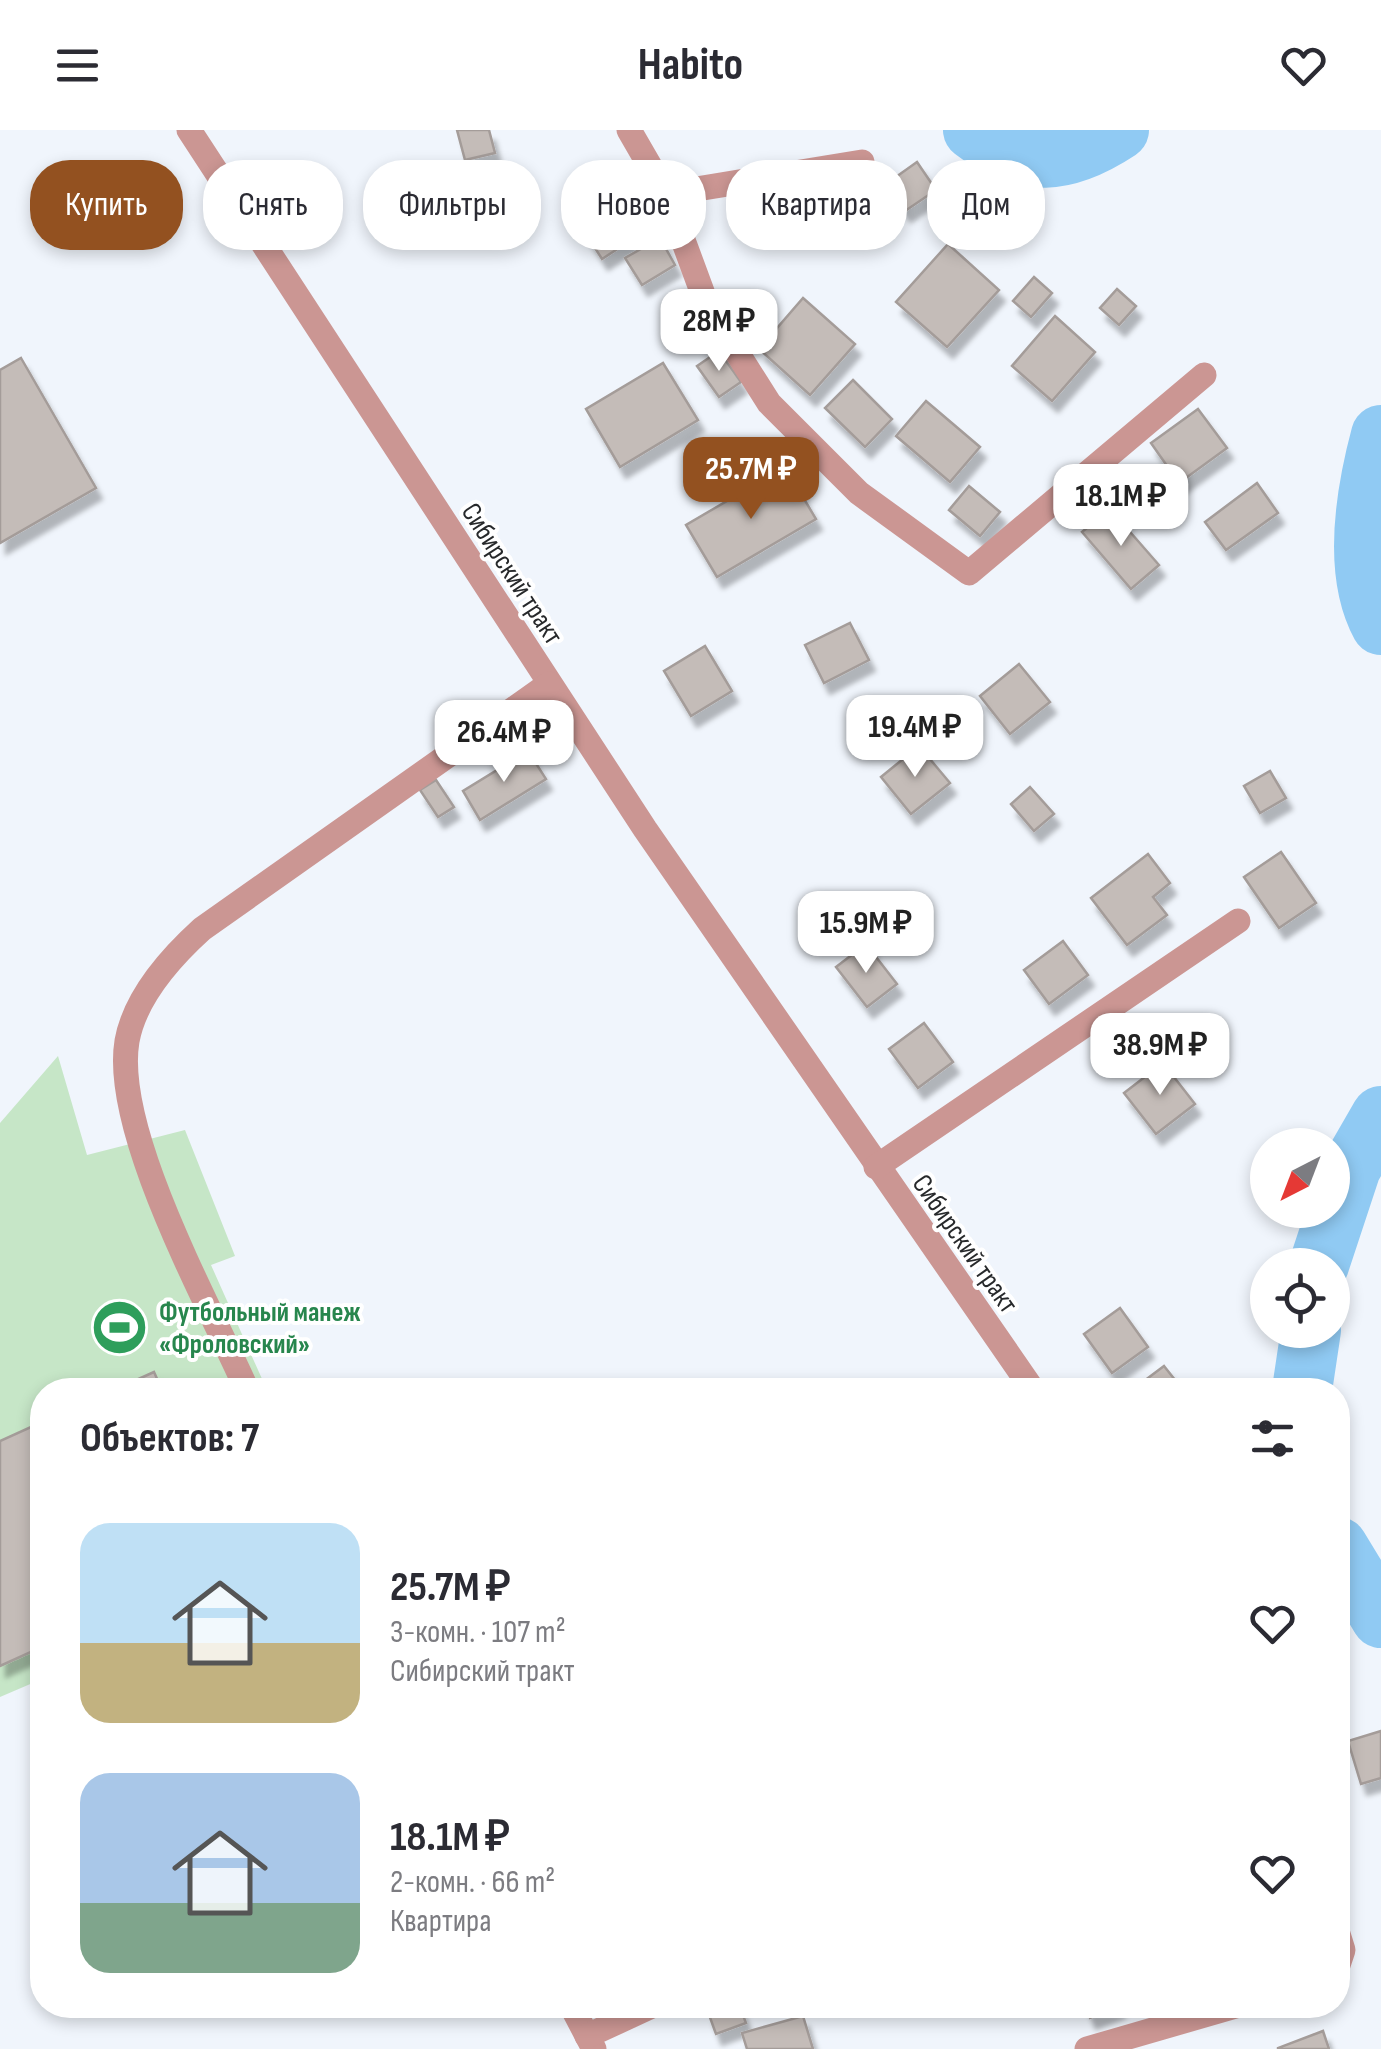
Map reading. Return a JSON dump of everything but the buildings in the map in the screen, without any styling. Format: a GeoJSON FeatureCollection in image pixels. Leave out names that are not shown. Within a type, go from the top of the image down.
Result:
{"type":"FeatureCollection","features":[{"type":"Feature","properties":{"kind":"street","name":"Сибирский тракт"},"geometry":{"type":"LineString","coordinates":[[189,130],[550,684],[876,1167],[1025,1378]]}},
{"type":"Feature","properties":{"kind":"street"},"geometry":{"type":"LineString","coordinates":[[629,130],[646,160]]}},
{"type":"Feature","properties":{"kind":"street"},"geometry":{"type":"LineString","coordinates":[[687,250],[707,305],[769,403],[859,493],[969,573],[1204,375]]}},
{"type":"Feature","properties":{"kind":"street"},"geometry":{"type":"LineString","coordinates":[[242,1378],[131,1123],[124,1065],[136,1015],[164,969],[202,929],[550,684]]}},
{"type":"Feature","properties":{"kind":"street"},"geometry":{"type":"LineString","coordinates":[[876,1167],[1238,921]]}},
{"type":"Feature","properties":{"kind":"street"},"geometry":{"type":"LineString","coordinates":[[578,2018],[591,2043],[632,2018]]}},
{"type":"Feature","properties":{"kind":"street"},"geometry":{"type":"LineString","coordinates":[[1087,2049],[1194,2018]]}},
{"type":"Feature","properties":{"kind":"green space","name":"Футбольный манеж «Фроловский»"},"geometry":{"type":"Polygon","coordinates":[[[58,1056],[87,1155],[185,1130],[235,1256],[211,1265],[262,1378],[30,1378],[30,1684],[0,1697],[0,1123],[58,1056]]]}},
{"type":"Feature","properties":{"kind":"waterway"},"geometry":{"type":"LineString","coordinates":[[973,130],[1010,151],[1045,158],[1081,150],[1119,130]]}},
{"type":"Feature","properties":{"kind":"waterway"},"geometry":{"type":"LineString","coordinates":[[1381,435],[1364,531],[1367,581],[1381,625]]}},
{"type":"Feature","properties":{"kind":"waterway"},"geometry":{"type":"LineString","coordinates":[[1325,1248],[1351,1168],[1381,1116]]}},
{"type":"Feature","properties":{"kind":"waterway"},"geometry":{"type":"LineString","coordinates":[[1304,1378],[1308,1348]]}},
{"type":"Feature","properties":{"kind":"waterway"},"geometry":{"type":"LineString","coordinates":[[1350,1567],[1381,1618]]}},
{"type":"Feature","properties":{"kind":"place","name":"Футбольный манеж «Фроловский»"},"geometry":{"type":"Point","coordinates":[120,1327]}}]}
